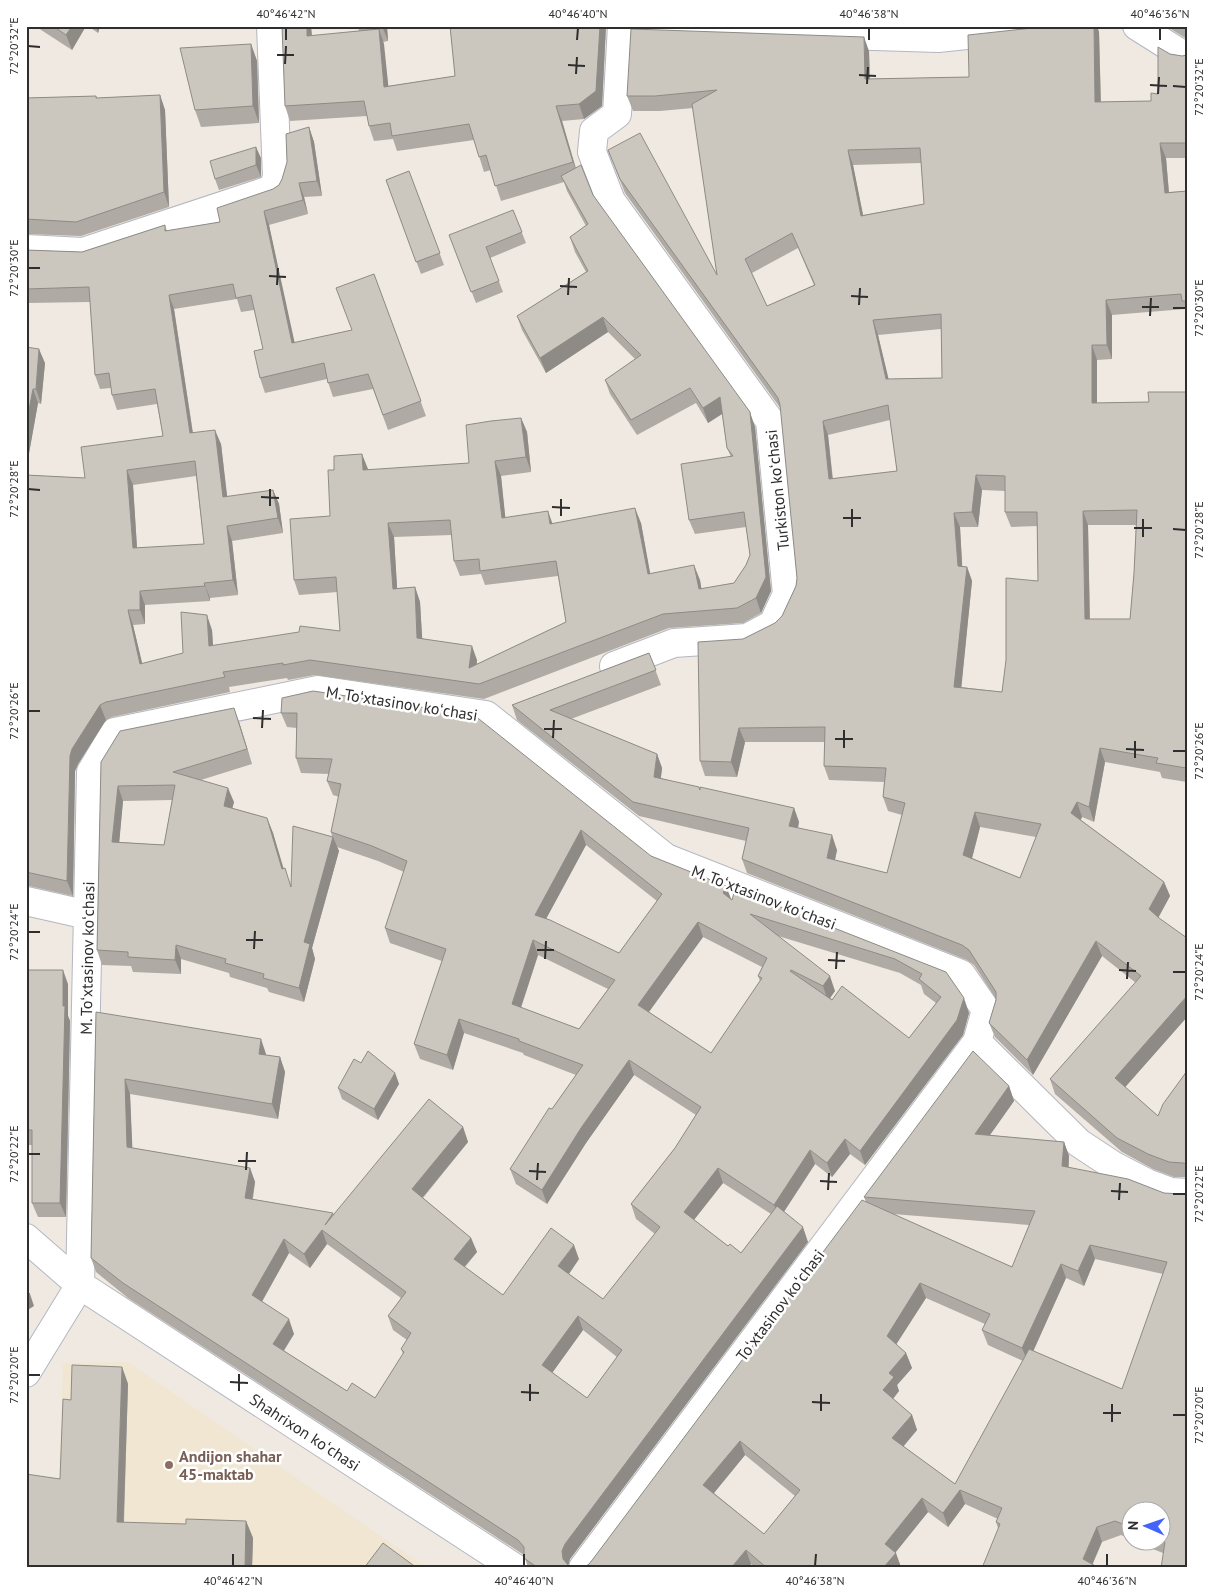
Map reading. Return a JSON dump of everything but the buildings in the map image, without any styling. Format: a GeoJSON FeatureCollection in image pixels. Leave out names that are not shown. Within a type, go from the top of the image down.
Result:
{"type":"FeatureCollection","features":[{"type":"Feature","properties":{"kind":"street"},"geometry":{"type":"LineString","coordinates":[[26,249],[83,252],[273,189],[277,177],[271,26]]}},
{"type":"Feature","properties":{"kind":"street"},"geometry":{"type":"LineString","coordinates":[[622,27],[938,38],[1053,26]]}},
{"type":"Feature","properties":{"kind":"street"},"geometry":{"type":"LineString","coordinates":[[1137,26],[1183,55],[1187,55]]}},
{"type":"Feature","properties":{"kind":"street","name":"Turkiston koʻchasi"},"geometry":{"type":"LineString","coordinates":[[593,674],[674,643],[747,638],[773,624],[788,594],[770,421],[611,201],[592,152],[594,131],[617,114],[622,27]]}},
{"type":"Feature","properties":{"kind":"street","name":"M. Toʻxtasinov koʻchasi"},"geometry":{"type":"LineString","coordinates":[[80,1286],[91,772],[115,732],[318,690],[486,715],[666,858],[962,974],[986,1010],[977,1042]]}},
{"type":"Feature","properties":{"kind":"street"},"geometry":{"type":"LineString","coordinates":[[486,715],[513,705]]}},
{"type":"Feature","properties":{"kind":"street"},"geometry":{"type":"LineString","coordinates":[[26,900],[88,915]]}},
{"type":"Feature","properties":{"kind":"street"},"geometry":{"type":"LineString","coordinates":[[977,1042],[1079,1143],[1114,1166],[1147,1183],[1171,1192],[1187,1193]]}},
{"type":"Feature","properties":{"kind":"street","name":"Toʻxtasinov koʻchasi"},"geometry":{"type":"LineString","coordinates":[[583,1568],[977,1042]]}},
{"type":"Feature","properties":{"kind":"street","name":"Shahrixon koʻchasi"},"geometry":{"type":"LineString","coordinates":[[26,1238],[80,1286],[515,1568]]}},
{"type":"Feature","properties":{"kind":"street"},"geometry":{"type":"LineString","coordinates":[[26,1373],[80,1286]]}},
{"type":"Feature","properties":{"kind":"shaded area","name":"Andijon shahar 45-maktab"},"geometry":{"type":"Polygon","coordinates":[[[128,1362],[427,1568],[56,1568],[63,1363],[128,1362]]]}},
{"type":"Feature","properties":{"kind":"place","name":"Andijon shahar 45-maktab"},"geometry":{"type":"Point","coordinates":[169,1465]}}]}
